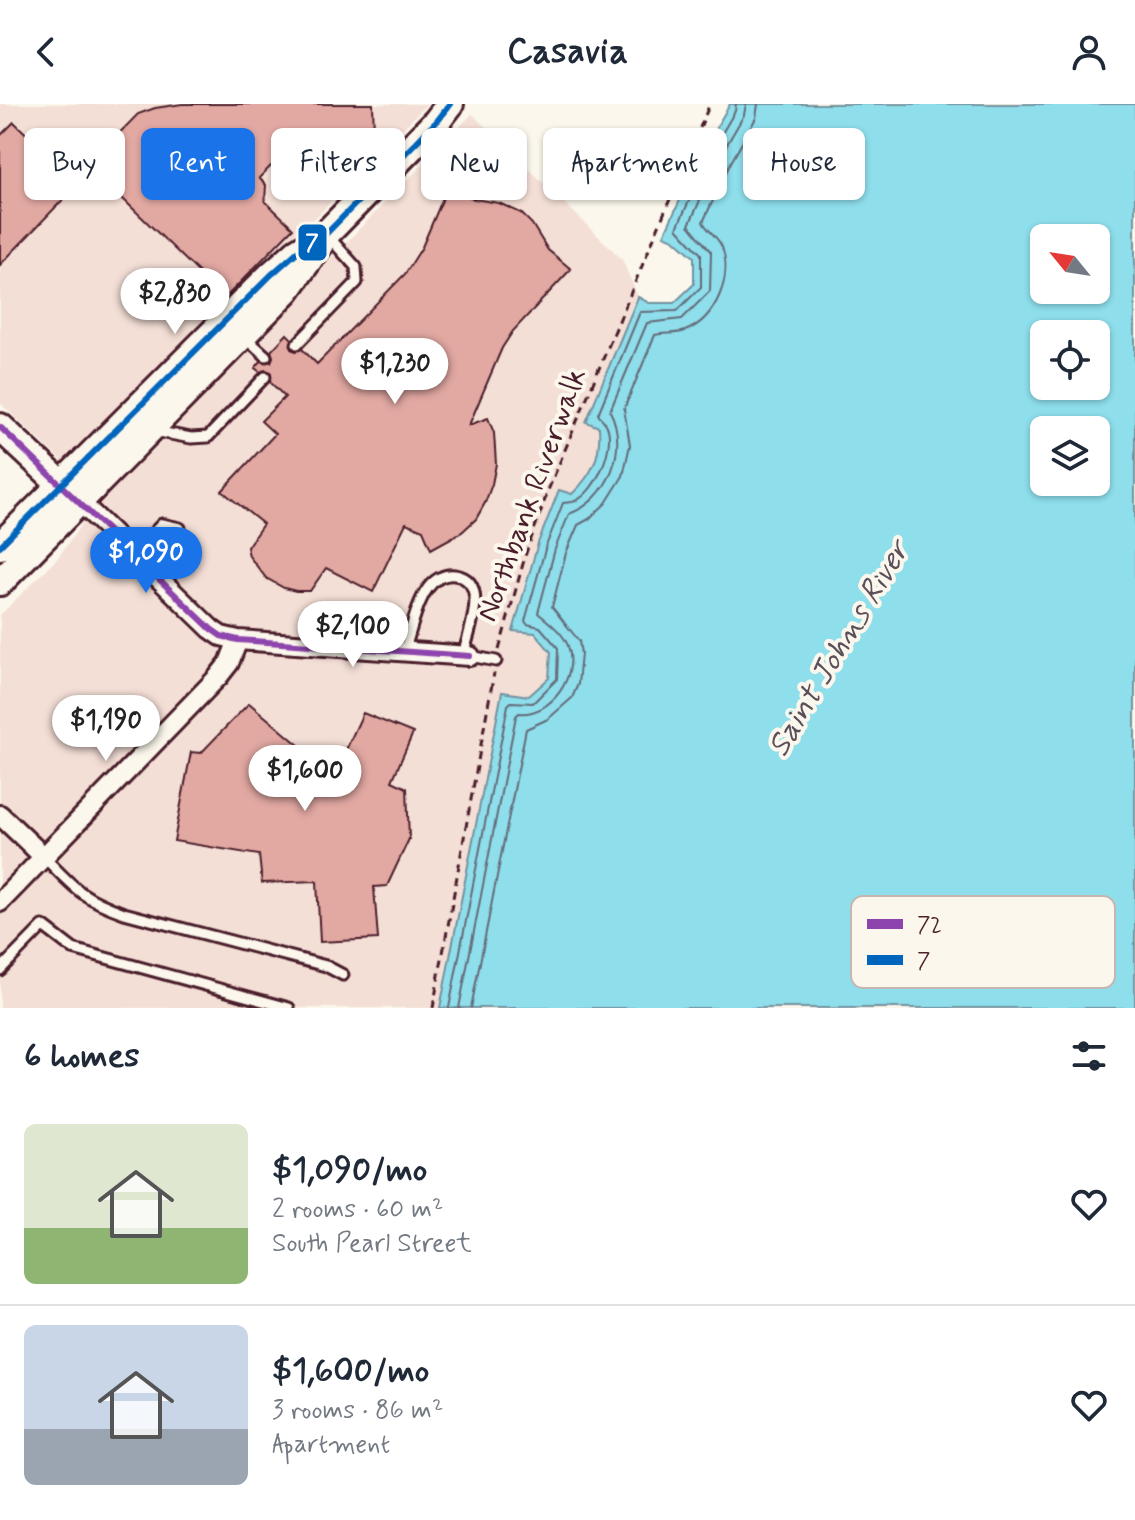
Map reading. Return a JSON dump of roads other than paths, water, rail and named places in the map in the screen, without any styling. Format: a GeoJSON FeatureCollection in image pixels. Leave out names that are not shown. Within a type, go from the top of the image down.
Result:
{"type":"FeatureCollection","features":[{"type":"Feature","properties":{"kind":"street"},"geometry":{"type":"LineString","coordinates":[[0,546],[72,494],[150,430],[284,263],[326,234],[450,104]]}},
{"type":"Feature","properties":{"kind":"street"},"geometry":{"type":"LineString","coordinates":[[0,582],[72,494],[235,327]]}},
{"type":"Feature","properties":{"kind":"street"},"geometry":{"type":"LineString","coordinates":[[0,427],[221,636],[238,640],[467,656]]}},
{"type":"Feature","properties":{"kind":"street"},"geometry":{"type":"LineString","coordinates":[[0,902],[218,677],[229,663],[238,640]]}},
{"type":"Feature","properties":{"kind":"street"},"geometry":{"type":"LineString","coordinates":[[0,815],[45,858]]}},
{"type":"Feature","properties":{"kind":"lane"},"geometry":{"type":"LineString","coordinates":[[297,344],[357,282],[356,267],[326,234]]}},
{"type":"Feature","properties":{"kind":"lane"},"geometry":{"type":"LineString","coordinates":[[235,327],[266,356]]}},
{"type":"Feature","properties":{"kind":"lane"},"geometry":{"type":"LineString","coordinates":[[150,430],[191,438],[208,437],[265,377]]}},
{"type":"Feature","properties":{"kind":"lane"},"geometry":{"type":"LineString","coordinates":[[133,554],[162,524],[180,528]]}},
{"type":"Feature","properties":{"kind":"lane"},"geometry":{"type":"LineString","coordinates":[[404,651],[426,591],[434,581],[454,575],[468,580],[474,588],[467,656],[496,661]]}},
{"type":"Feature","properties":{"kind":"lane"},"geometry":{"type":"LineString","coordinates":[[45,858],[92,902],[326,966],[343,975]]}},
{"type":"Feature","properties":{"kind":"lane"},"geometry":{"type":"LineString","coordinates":[[0,970],[43,926],[73,949],[289,1008]]}},
{"type":"Feature","properties":{"kind":"water","name":"Saint Johns River"},"geometry":{"type":"Polygon","coordinates":[[[730,104],[1135,104],[1135,1008],[440,1008],[502,692],[529,696],[549,678],[551,652],[535,633],[513,631],[538,543],[559,490],[572,494],[594,464],[599,447],[599,427],[586,422],[638,297],[649,303],[674,303],[694,284],[694,257],[674,239],[664,235],[680,200],[727,200],[727,128],[716,128],[730,104]]]}}]}
